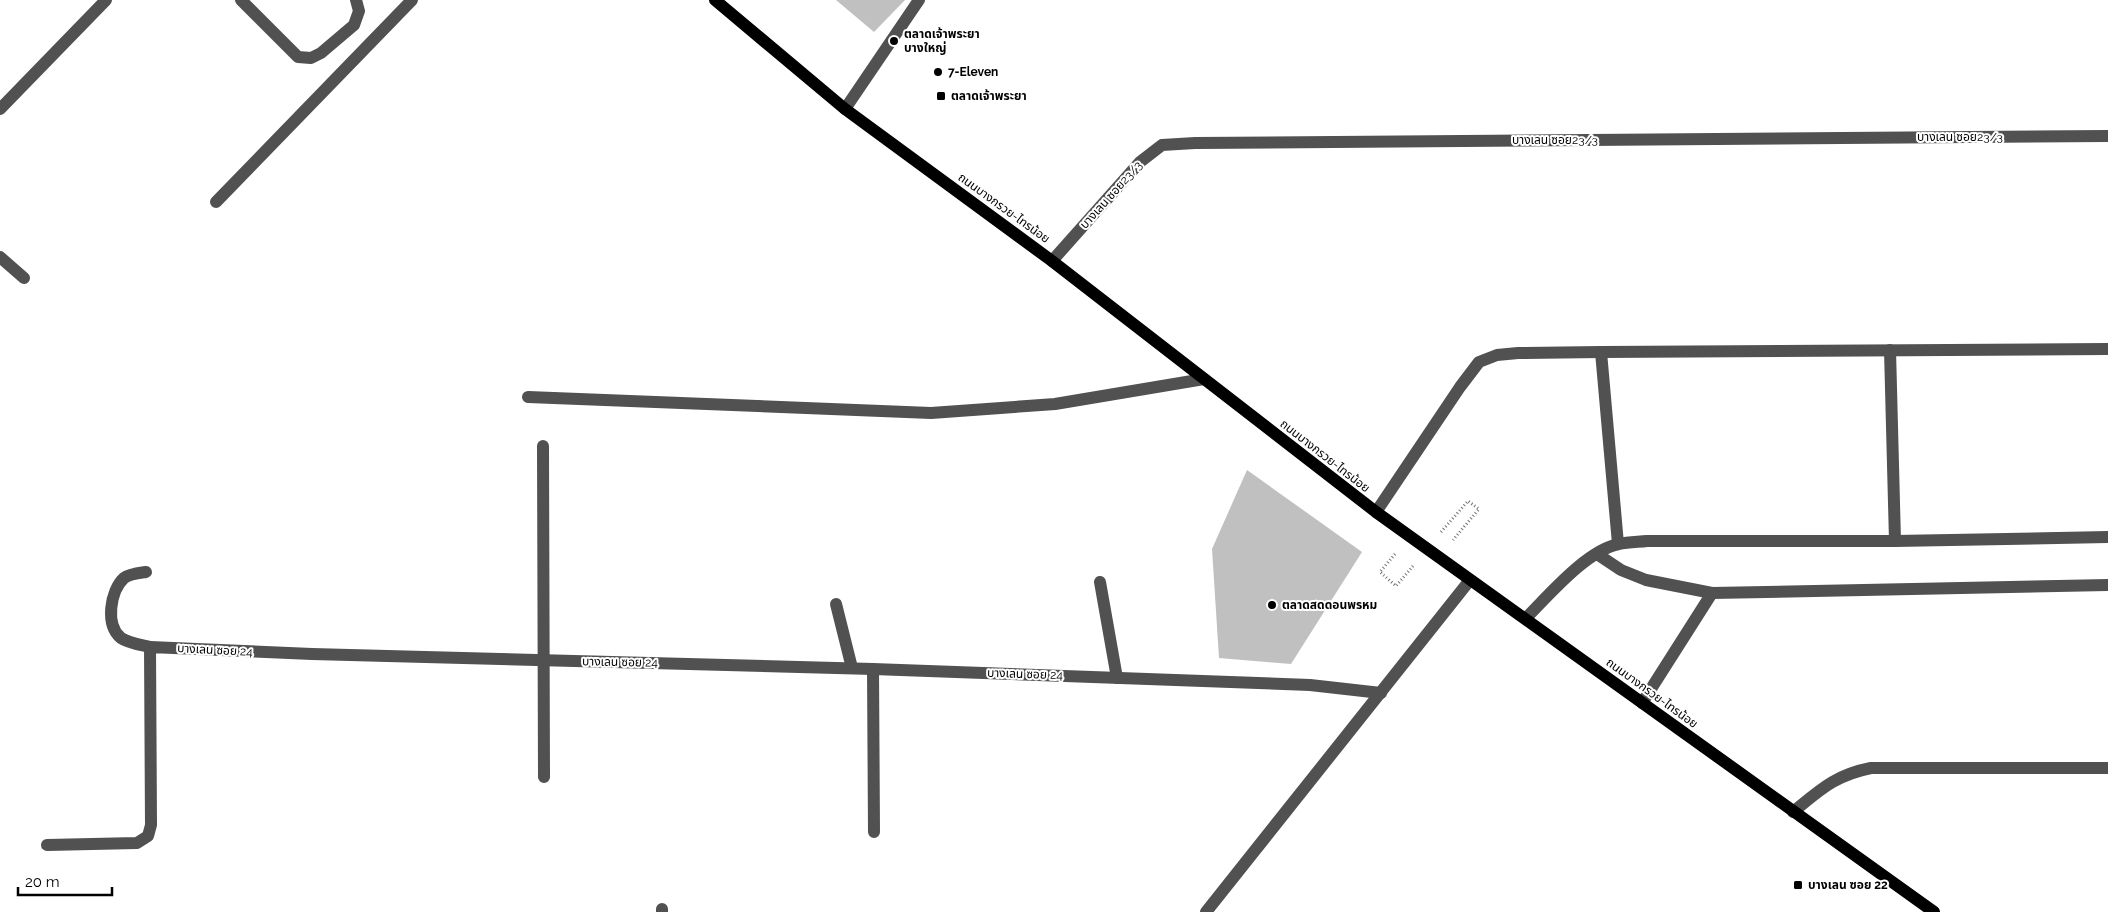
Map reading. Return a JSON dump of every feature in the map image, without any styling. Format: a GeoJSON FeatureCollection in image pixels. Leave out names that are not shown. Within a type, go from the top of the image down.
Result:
{"type":"FeatureCollection","features":[{"type":"Feature","properties":{"kind":"main road","name":"ถนนบางกรวย-ไทรน้อย"},"geometry":{"type":"LineString","coordinates":[[715,0],[844,109],[1052,261],[1376,512],[1934,912]]}},
{"type":"Feature","properties":{"kind":"street"},"geometry":{"type":"LineString","coordinates":[[0,109],[106,0]]}},
{"type":"Feature","properties":{"kind":"street"},"geometry":{"type":"LineString","coordinates":[[241,0],[298,57],[311,58],[321,53],[354,25],[359,11],[356,0]]}},
{"type":"Feature","properties":{"kind":"street"},"geometry":{"type":"LineString","coordinates":[[216,202],[412,0]]}},
{"type":"Feature","properties":{"kind":"street"},"geometry":{"type":"LineString","coordinates":[[844,109],[919,0]]}},
{"type":"Feature","properties":{"kind":"street"},"geometry":{"type":"LineString","coordinates":[[0,88],[9,98]]}},
{"type":"Feature","properties":{"kind":"street","name":"บางเลน ซอย23/3"},"geometry":{"type":"LineString","coordinates":[[1052,261],[1140,162],[1162,145],[1195,143],[2108,136]]}},
{"type":"Feature","properties":{"kind":"street"},"geometry":{"type":"LineString","coordinates":[[0,257],[24,278]]}},
{"type":"Feature","properties":{"kind":"street"},"geometry":{"type":"LineString","coordinates":[[1376,512],[1460,387],[1479,362],[1497,355],[1601,352],[2108,349]]}},
{"type":"Feature","properties":{"kind":"street"},"geometry":{"type":"LineString","coordinates":[[1890,350],[1895,541]]}},
{"type":"Feature","properties":{"kind":"street"},"geometry":{"type":"LineString","coordinates":[[1601,352],[1618,544]]}},
{"type":"Feature","properties":{"kind":"street"},"geometry":{"type":"LineString","coordinates":[[528,397],[931,413],[1055,404],[1204,379]]}},
{"type":"Feature","properties":{"kind":"street"},"geometry":{"type":"LineString","coordinates":[[543,446],[544,777]]}},
{"type":"Feature","properties":{"kind":"street"},"geometry":{"type":"LineString","coordinates":[[1526,618],[1571,573],[1597,554],[1618,544],[1646,541],[1895,541],[2108,537]]}},
{"type":"Feature","properties":{"kind":"street"},"geometry":{"type":"LineString","coordinates":[[1597,554],[1621,570],[1646,580],[1712,593],[2108,585]]}},
{"type":"Feature","properties":{"kind":"street","name":"บางเลน ซอย 24"},"geometry":{"type":"LineString","coordinates":[[146,572],[125,577],[115,589],[111,609],[114,630],[123,639],[150,647],[312,654],[873,668],[1310,685],[1381,693]]}},
{"type":"Feature","properties":{"kind":"street"},"geometry":{"type":"LineString","coordinates":[[1206,912],[1470,580]]}},
{"type":"Feature","properties":{"kind":"street"},"geometry":{"type":"LineString","coordinates":[[1100,582],[1117,678]]}},
{"type":"Feature","properties":{"kind":"street"},"geometry":{"type":"LineString","coordinates":[[1642,703],[1712,593]]}},
{"type":"Feature","properties":{"kind":"street"},"geometry":{"type":"LineString","coordinates":[[836,604],[852,668]]}},
{"type":"Feature","properties":{"kind":"street"},"geometry":{"type":"LineString","coordinates":[[48,845],[137,843],[148,836],[151,825],[150,647]]}},
{"type":"Feature","properties":{"kind":"street"},"geometry":{"type":"LineString","coordinates":[[873,668],[874,832]]}},
{"type":"Feature","properties":{"kind":"street"},"geometry":{"type":"LineString","coordinates":[[1793,812],[1828,783],[1851,772],[1871,768],[2108,768]]}},
{"type":"Feature","properties":{"kind":"path"},"geometry":{"type":"LineString","coordinates":[[1438,558],[1479,509],[1468,501]]}},
{"type":"Feature","properties":{"kind":"path"},"geometry":{"type":"LineString","coordinates":[[1396,586],[1380,572],[1410,536]]}},
{"type":"Feature","properties":{"kind":"building"},"geometry":{"type":"Polygon","coordinates":[[[836,0],[905,0],[874,32],[836,0]]]}},
{"type":"Feature","properties":{"kind":"building","name":"ตลาดสดดอนพรหม"},"geometry":{"type":"Polygon","coordinates":[[[1247,470],[1362,552],[1291,664],[1219,658],[1212,549],[1247,470]]]}},
{"type":"Feature","properties":{"kind":"place","name":"ตลาดเจ้าพระยา บางใหญ่"},"geometry":{"type":"Point","coordinates":[894,41]}},
{"type":"Feature","properties":{"kind":"place","name":"7-Eleven"},"geometry":{"type":"Point","coordinates":[938,72]}},
{"type":"Feature","properties":{"kind":"place","name":"ตลาดเจ้าพระยา"},"geometry":{"type":"Point","coordinates":[941,96]}},
{"type":"Feature","properties":{"kind":"place","name":"ตลาดสดดอนพรหม"},"geometry":{"type":"Point","coordinates":[1272,605]}},
{"type":"Feature","properties":{"kind":"place","name":"บางเลน ซอย 22"},"geometry":{"type":"Point","coordinates":[1798,885]}}]}
